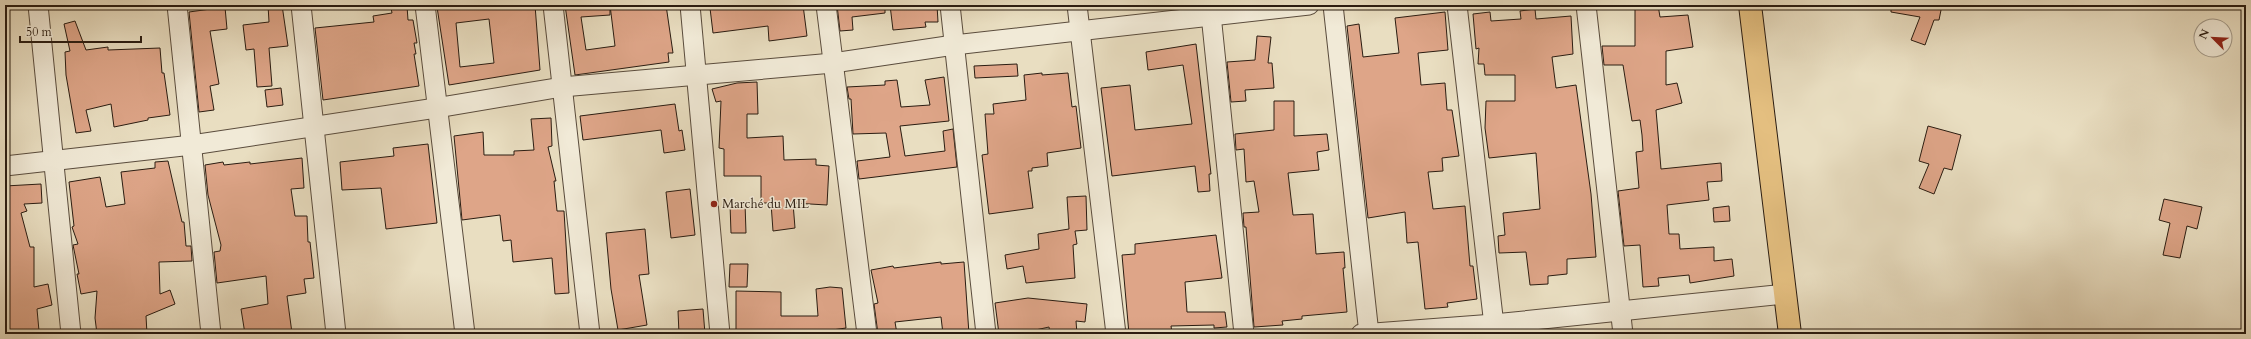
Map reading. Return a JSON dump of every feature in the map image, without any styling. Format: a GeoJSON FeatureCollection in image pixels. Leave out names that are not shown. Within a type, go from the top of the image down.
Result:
{"type":"FeatureCollection","features":[{"type":"Feature","properties":{"kind":"main road"},"geometry":{"type":"LineString","coordinates":[[1750,5],[1790,334]]}},
{"type":"Feature","properties":{"kind":"street"},"geometry":{"type":"LineString","coordinates":[[38,5],[52,162],[71,334]]}},
{"type":"Feature","properties":{"kind":"street"},"geometry":{"type":"LineString","coordinates":[[177,5],[211,334]]}},
{"type":"Feature","properties":{"kind":"street"},"geometry":{"type":"LineString","coordinates":[[302,5],[336,334]]}},
{"type":"Feature","properties":{"kind":"street"},"geometry":{"type":"LineString","coordinates":[[425,5],[436,108],[465,334]]}},
{"type":"Feature","properties":{"kind":"street"},"geometry":{"type":"LineString","coordinates":[[553,5],[590,334]]}},
{"type":"Feature","properties":{"kind":"street"},"geometry":{"type":"LineString","coordinates":[[690,5],[720,334]]}},
{"type":"Feature","properties":{"kind":"street"},"geometry":{"type":"LineString","coordinates":[[826,5],[867,334]]}},
{"type":"Feature","properties":{"kind":"street"},"geometry":{"type":"LineString","coordinates":[[950,5],[986,334]]}},
{"type":"Feature","properties":{"kind":"street"},"geometry":{"type":"LineString","coordinates":[[1077,5],[1116,334]]}},
{"type":"Feature","properties":{"kind":"street"},"geometry":{"type":"LineString","coordinates":[[5,166],[52,162],[192,145],[436,108],[562,87],[833,63],[954,45],[1079,32],[1211,11],[1310,5]]}},
{"type":"Feature","properties":{"kind":"street"},"geometry":{"type":"LineString","coordinates":[[1333,5],[1366,334],[1495,329],[1621,311],[1785,294]]}},
{"type":"Feature","properties":{"kind":"street"},"geometry":{"type":"LineString","coordinates":[[1457,5],[1495,329]]}},
{"type":"Feature","properties":{"kind":"street"},"geometry":{"type":"LineString","coordinates":[[1586,5],[1623,334]]}},
{"type":"Feature","properties":{"kind":"street"},"geometry":{"type":"LineString","coordinates":[[1211,11],[1244,334]]}},
{"type":"Feature","properties":{"kind":"building"},"geometry":{"type":"Polygon","coordinates":[[[268,5],[282,5],[288,46],[269,48],[272,86],[257,87],[254,49],[246,50],[243,25],[269,22],[268,5]]]}},
{"type":"Feature","properties":{"kind":"building"},"geometry":{"type":"Polygon","coordinates":[[[453,5],[535,5],[540,70],[449,85],[437,7],[453,5]],[[489,19],[456,23],[460,67],[494,63],[489,19]]]}},
{"type":"Feature","properties":{"kind":"building"},"geometry":{"type":"Polygon","coordinates":[[[565,5],[610,5],[666,5],[673,53],[668,53],[669,62],[575,75],[565,5]],[[610,5],[610,15],[581,17],[586,50],[615,46],[610,5]]]}},
{"type":"Feature","properties":{"kind":"building"},"geometry":{"type":"Polygon","coordinates":[[[734,5],[803,5],[807,36],[769,41],[768,26],[713,33],[710,8],[734,5]]]}},
{"type":"Feature","properties":{"kind":"building"},"geometry":{"type":"Polygon","coordinates":[[[837,5],[885,5],[885,13],[852,17],[853,30],[840,31],[837,5]]]}},
{"type":"Feature","properties":{"kind":"building"},"geometry":{"type":"Polygon","coordinates":[[[890,5],[937,5],[938,22],[925,22],[926,27],[893,30],[890,5]]]}},
{"type":"Feature","properties":{"kind":"building"},"geometry":{"type":"Polygon","coordinates":[[[1635,5],[1658,5],[1660,17],[1688,15],[1693,47],[1666,51],[1666,85],[1677,83],[1682,103],[1656,110],[1661,169],[1721,163],[1722,181],[1707,182],[1709,200],[1667,205],[1669,234],[1679,234],[1680,249],[1714,247],[1714,261],[1732,259],[1734,276],[1690,283],[1689,275],[1658,278],[1659,286],[1643,287],[1640,245],[1624,246],[1618,191],[1639,188],[1636,152],[1643,151],[1642,135],[1640,120],[1632,121],[1623,65],[1604,65],[1602,46],[1635,46],[1635,5]]]}},
{"type":"Feature","properties":{"kind":"building"},"geometry":{"type":"Polygon","coordinates":[[[1891,5],[1942,5],[1939,20],[1934,20],[1925,45],[1911,40],[1920,17],[1891,12],[1891,5]]]}},
{"type":"Feature","properties":{"kind":"building"},"geometry":{"type":"Polygon","coordinates":[[[407,6],[408,20],[413,20],[417,43],[414,43],[416,54],[414,54],[419,86],[323,100],[315,28],[374,22],[373,16],[392,13],[391,8],[407,6]]]}},
{"type":"Feature","properties":{"kind":"building"},"geometry":{"type":"Polygon","coordinates":[[[225,7],[227,29],[210,31],[219,84],[210,86],[214,110],[199,112],[189,12],[225,7]]]}},
{"type":"Feature","properties":{"kind":"building"},"geometry":{"type":"Polygon","coordinates":[[[1535,9],[1536,19],[1571,16],[1573,54],[1552,57],[1556,88],[1576,85],[1591,194],[1596,257],[1567,259],[1567,274],[1548,276],[1548,284],[1530,285],[1526,252],[1499,253],[1498,236],[1505,235],[1503,213],[1540,209],[1536,153],[1489,158],[1485,128],[1486,101],[1515,101],[1515,75],[1485,75],[1484,64],[1478,64],[1479,48],[1476,49],[1473,14],[1490,12],[1491,21],[1521,19],[1520,11],[1535,9]]]}},
{"type":"Feature","properties":{"kind":"building"},"geometry":{"type":"Polygon","coordinates":[[[1445,12],[1448,50],[1418,53],[1421,85],[1445,83],[1447,110],[1452,110],[1459,156],[1442,158],[1443,171],[1428,172],[1433,209],[1465,206],[1470,266],[1473,266],[1477,299],[1447,303],[1448,307],[1425,309],[1418,242],[1407,243],[1405,212],[1368,218],[1347,26],[1359,24],[1363,57],[1399,53],[1395,18],[1445,12]]]}},
{"type":"Feature","properties":{"kind":"building"},"geometry":{"type":"Polygon","coordinates":[[[75,21],[86,50],[108,47],[108,50],[160,48],[162,73],[164,73],[170,115],[148,118],[148,120],[114,127],[111,104],[86,110],[91,131],[76,133],[66,75],[65,52],[70,51],[64,24],[75,21]]]}},
{"type":"Feature","properties":{"kind":"building"},"geometry":{"type":"Polygon","coordinates":[[[1257,36],[1271,37],[1268,63],[1272,63],[1274,88],[1245,90],[1246,101],[1231,102],[1227,62],[1255,60],[1257,36]]]}},
{"type":"Feature","properties":{"kind":"building"},"geometry":{"type":"Polygon","coordinates":[[[1196,44],[1211,174],[1209,174],[1210,191],[1198,192],[1195,166],[1112,176],[1101,88],[1130,85],[1135,130],[1192,124],[1183,65],[1148,70],[1146,52],[1196,44]]]}},
{"type":"Feature","properties":{"kind":"building"},"geometry":{"type":"Polygon","coordinates":[[[1017,64],[1018,76],[975,78],[974,66],[1017,64]]]}},
{"type":"Feature","properties":{"kind":"building"},"geometry":{"type":"Polygon","coordinates":[[[1042,73],[1042,75],[1068,73],[1072,107],[1076,106],[1081,148],[1047,153],[1048,166],[1032,168],[1032,171],[1028,171],[1033,208],[989,214],[982,155],[988,154],[985,114],[994,114],[993,104],[1026,100],[1024,75],[1042,73]]]}},
{"type":"Feature","properties":{"kind":"building"},"geometry":{"type":"Polygon","coordinates":[[[944,77],[949,121],[900,126],[905,156],[945,151],[943,131],[953,129],[957,167],[859,179],[857,161],[890,157],[886,133],[853,134],[851,99],[849,99],[847,87],[885,85],[885,81],[897,80],[901,107],[930,105],[925,80],[944,77]]]}},
{"type":"Feature","properties":{"kind":"building"},"geometry":{"type":"Polygon","coordinates":[[[757,82],[758,114],[747,114],[747,138],[783,136],[784,160],[816,159],[816,165],[829,166],[827,205],[793,203],[795,228],[773,231],[771,203],[761,203],[761,176],[724,176],[724,149],[719,148],[721,101],[716,102],[712,89],[737,83],[757,82]]]}},
{"type":"Feature","properties":{"kind":"building"},"geometry":{"type":"Polygon","coordinates":[[[281,88],[283,105],[267,107],[265,90],[281,88]]]}},
{"type":"Feature","properties":{"kind":"building"},"geometry":{"type":"Polygon","coordinates":[[[1274,101],[1294,101],[1294,136],[1327,134],[1329,150],[1317,152],[1319,170],[1288,173],[1293,215],[1313,214],[1316,254],[1344,252],[1345,268],[1343,268],[1347,312],[1302,316],[1302,319],[1282,321],[1283,325],[1254,327],[1246,227],[1244,227],[1243,213],[1259,212],[1254,181],[1246,182],[1244,149],[1236,150],[1235,134],[1274,130],[1274,101]]]}},
{"type":"Feature","properties":{"kind":"building"},"geometry":{"type":"Polygon","coordinates":[[[675,104],[679,131],[682,130],[685,150],[664,153],[661,130],[583,140],[580,116],[675,104]]]}},
{"type":"Feature","properties":{"kind":"building"},"geometry":{"type":"Polygon","coordinates":[[[551,118],[552,146],[548,147],[556,181],[554,181],[557,211],[564,211],[569,293],[555,294],[552,258],[513,262],[511,240],[503,241],[500,215],[462,220],[454,136],[483,132],[484,155],[514,155],[514,151],[534,150],[531,119],[551,118]]]}},
{"type":"Feature","properties":{"kind":"building"},"geometry":{"type":"Polygon","coordinates":[[[1928,126],[1961,135],[1952,170],[1944,168],[1934,194],[1919,188],[1929,164],[1919,161],[1928,126]]]}},
{"type":"Feature","properties":{"kind":"building"},"geometry":{"type":"Polygon","coordinates":[[[428,144],[437,223],[386,229],[381,188],[342,190],[340,162],[394,156],[393,148],[428,144]]]}},
{"type":"Feature","properties":{"kind":"building"},"geometry":{"type":"Polygon","coordinates":[[[302,158],[304,188],[291,189],[295,216],[307,216],[308,242],[310,242],[314,278],[304,279],[306,293],[287,296],[292,333],[245,334],[241,309],[268,304],[266,276],[217,283],[214,252],[220,251],[221,245],[208,195],[205,165],[223,162],[224,165],[250,162],[250,164],[302,158]]]}},
{"type":"Feature","properties":{"kind":"building"},"geometry":{"type":"Polygon","coordinates":[[[168,161],[182,222],[184,222],[186,246],[191,246],[192,261],[159,262],[160,294],[170,290],[175,304],[146,316],[147,334],[97,334],[95,318],[97,291],[81,294],[77,274],[79,274],[73,245],[78,244],[72,227],[74,226],[69,182],[100,177],[106,207],[125,204],[121,172],[155,168],[155,162],[168,161]]]}},
{"type":"Feature","properties":{"kind":"building"},"geometry":{"type":"Polygon","coordinates":[[[41,184],[42,203],[24,204],[27,211],[21,213],[30,247],[34,247],[34,287],[48,284],[52,305],[37,309],[39,331],[23,332],[24,334],[5,334],[5,301],[7,301],[5,268],[5,186],[41,184]]]}},
{"type":"Feature","properties":{"kind":"building"},"geometry":{"type":"Polygon","coordinates":[[[690,189],[695,235],[671,238],[666,192],[690,189]]]}},
{"type":"Feature","properties":{"kind":"building"},"geometry":{"type":"Polygon","coordinates":[[[1086,196],[1087,230],[1075,231],[1077,244],[1073,245],[1075,278],[1026,283],[1023,266],[1007,269],[1005,255],[1039,249],[1038,234],[1069,229],[1067,197],[1086,196]]]}},
{"type":"Feature","properties":{"kind":"building"},"geometry":{"type":"Polygon","coordinates":[[[2164,199],[2202,207],[2197,229],[2187,226],[2180,258],[2163,255],[2170,223],[2159,220],[2164,199]]]}},
{"type":"Feature","properties":{"kind":"building"},"geometry":{"type":"Polygon","coordinates":[[[745,203],[746,233],[731,233],[730,204],[745,203]]]}},
{"type":"Feature","properties":{"kind":"building"},"geometry":{"type":"Polygon","coordinates":[[[1729,206],[1730,221],[1714,222],[1713,208],[1729,206]]]}},
{"type":"Feature","properties":{"kind":"building"},"geometry":{"type":"Polygon","coordinates":[[[645,229],[649,274],[639,275],[647,325],[618,330],[611,289],[606,233],[645,229]]]}},
{"type":"Feature","properties":{"kind":"building"},"geometry":{"type":"Polygon","coordinates":[[[1216,235],[1222,278],[1185,282],[1187,312],[1225,312],[1227,327],[1214,328],[1214,325],[1171,326],[1172,333],[1129,334],[1122,255],[1135,254],[1135,244],[1216,235]]]}},
{"type":"Feature","properties":{"kind":"building"},"geometry":{"type":"Polygon","coordinates":[[[941,262],[941,264],[964,262],[969,334],[943,334],[941,317],[895,322],[897,334],[878,334],[874,304],[878,303],[871,270],[893,266],[894,268],[941,262]]]}},
{"type":"Feature","properties":{"kind":"building"},"geometry":{"type":"Polygon","coordinates":[[[730,264],[748,264],[747,287],[729,287],[730,264]]]}},
{"type":"Feature","properties":{"kind":"building"},"geometry":{"type":"Polygon","coordinates":[[[830,287],[842,288],[846,328],[805,334],[736,334],[736,291],[781,292],[781,316],[818,316],[816,289],[830,287]]]}},
{"type":"Feature","properties":{"kind":"building"},"geometry":{"type":"Polygon","coordinates":[[[1028,298],[1087,304],[1085,322],[1076,321],[1077,334],[1050,334],[1049,327],[1022,333],[999,334],[995,303],[1028,298]]]}},
{"type":"Feature","properties":{"kind":"building"},"geometry":{"type":"Polygon","coordinates":[[[703,309],[705,334],[679,334],[678,311],[703,309]]]}},
{"type":"Feature","properties":{"kind":"place","name":"Marché du MIL"},"geometry":{"type":"Point","coordinates":[714,204]}}]}
